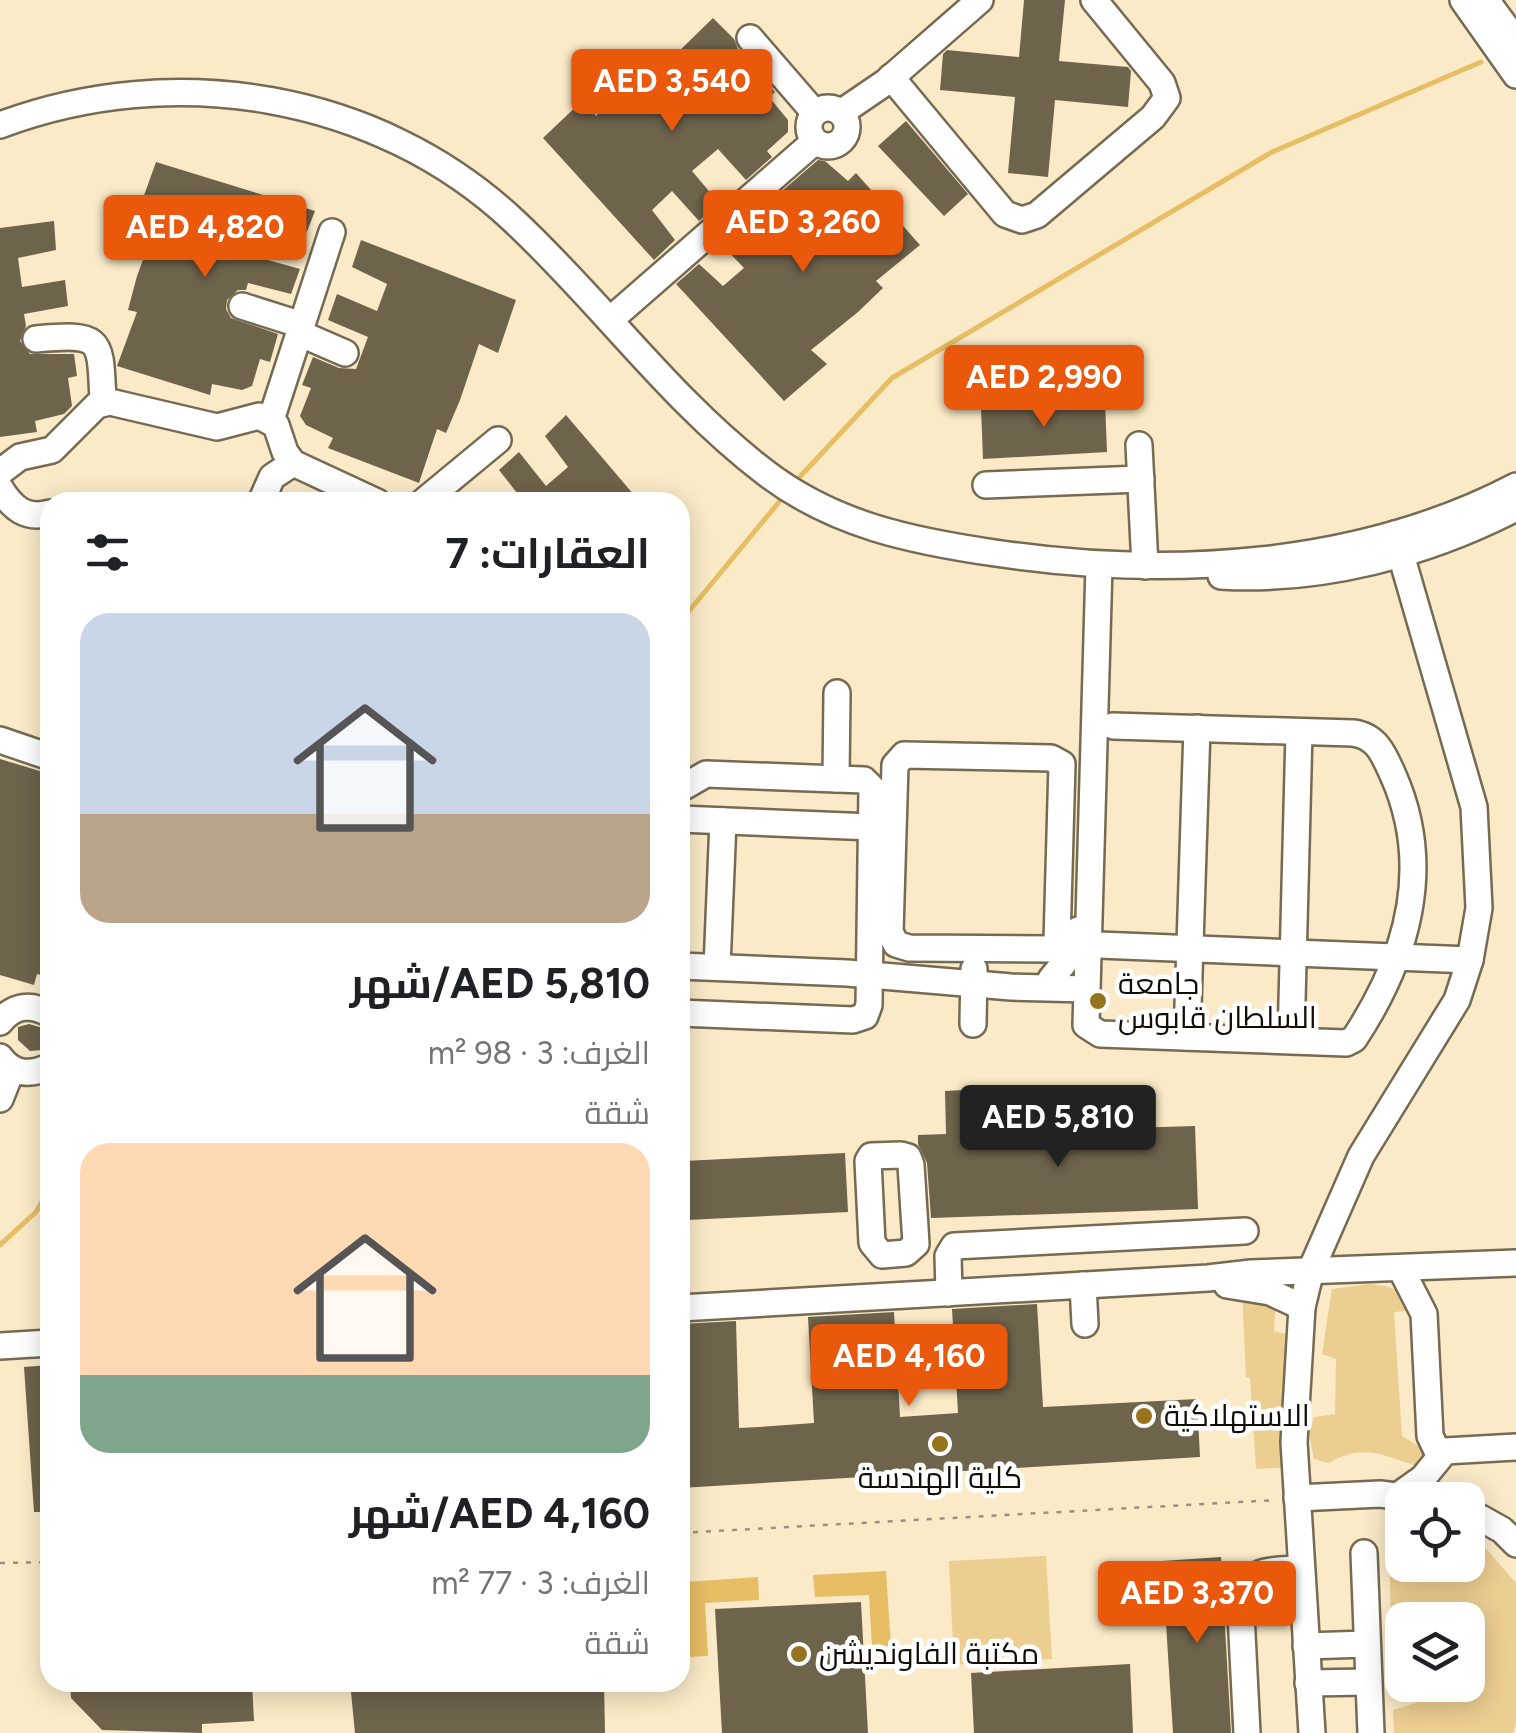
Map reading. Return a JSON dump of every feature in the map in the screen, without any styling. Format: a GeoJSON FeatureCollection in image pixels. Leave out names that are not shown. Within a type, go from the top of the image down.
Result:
{"type":"FeatureCollection","features":[{"type":"Feature","properties":{"kind":"lane"},"geometry":{"type":"LineString","coordinates":[[842,112],[891,77],[980,0]]}},
{"type":"Feature","properties":{"kind":"lane"},"geometry":{"type":"LineString","coordinates":[[891,77],[1005,214],[1022,220],[1037,215],[1153,117],[1167,98],[1162,83],[1094,0]]}},
{"type":"Feature","properties":{"kind":"lane"},"geometry":{"type":"LineString","coordinates":[[1464,0],[1516,75]]}},
{"type":"Feature","properties":{"kind":"lane"},"geometry":{"type":"LineString","coordinates":[[1486,0],[1516,41]]}},
{"type":"Feature","properties":{"kind":"lane"},"geometry":{"type":"LineString","coordinates":[[750,38],[814,112]]}},
{"type":"Feature","properties":{"kind":"lane"},"geometry":{"type":"LineString","coordinates":[[0,124],[84,100],[135,92],[186,91],[254,98],[344,120],[421,154],[491,201],[536,242],[712,427],[767,474],[810,502],[857,524],[906,539],[1099,566],[1172,567],[1312,551],[1401,548],[1516,508]]}},
{"type":"Feature","properties":{"kind":"lane"},"geometry":{"type":"LineString","coordinates":[[828,106],[842,112],[848,127],[842,142],[828,148],[814,142],[809,127],[814,112],[828,106]]}},
{"type":"Feature","properties":{"kind":"lane"},"geometry":{"type":"LineString","coordinates":[[610,320],[814,142]]}},
{"type":"Feature","properties":{"kind":"lane"},"geometry":{"type":"LineString","coordinates":[[271,420],[332,232]]}},
{"type":"Feature","properties":{"kind":"lane"},"geometry":{"type":"LineString","coordinates":[[242,306],[345,352]]}},
{"type":"Feature","properties":{"kind":"lane"},"geometry":{"type":"LineString","coordinates":[[36,338],[74,336],[95,343],[100,353],[103,402]]}},
{"type":"Feature","properties":{"kind":"lane"},"geometry":{"type":"LineString","coordinates":[[103,402],[216,427],[260,416],[271,420],[280,432],[285,452],[294,463],[356,492]]}},
{"type":"Feature","properties":{"kind":"lane"},"geometry":{"type":"LineString","coordinates":[[0,472],[20,457],[52,450],[103,402]]}},
{"type":"Feature","properties":{"kind":"lane"},"geometry":{"type":"LineString","coordinates":[[435,492],[498,440]]}},
{"type":"Feature","properties":{"kind":"lane"},"geometry":{"type":"LineString","coordinates":[[1139,445],[1145,566]]}},
{"type":"Feature","properties":{"kind":"lane"},"geometry":{"type":"LineString","coordinates":[[266,492],[272,477],[294,463]]}},
{"type":"Feature","properties":{"kind":"lane"},"geometry":{"type":"LineString","coordinates":[[986,485],[1140,479]]}},
{"type":"Feature","properties":{"kind":"lane"},"geometry":{"type":"LineString","coordinates":[[1401,548],[1424,526],[1516,486]]}},
{"type":"Feature","properties":{"kind":"lane"},"geometry":{"type":"LineString","coordinates":[[0,488],[20,511],[40,514]]}},
{"type":"Feature","properties":{"kind":"lane"},"geometry":{"type":"LineString","coordinates":[[1312,1733],[1297,1498],[1295,1387],[1302,1307],[1311,1270],[1362,1156],[1456,1000],[1468,966],[1479,891],[1474,807],[1401,548]]}},
{"type":"Feature","properties":{"kind":"lane"},"geometry":{"type":"LineString","coordinates":[[1099,566],[1085,1020],[1094,1033],[1346,1043],[1354,1039],[1395,964],[1409,911],[1413,868],[1411,824],[1381,751],[1370,738],[1353,733],[1112,726]]}},
{"type":"Feature","properties":{"kind":"lane"},"geometry":{"type":"LineString","coordinates":[[836,779],[837,693]]}},
{"type":"Feature","properties":{"kind":"lane"},"geometry":{"type":"LineString","coordinates":[[1187,1037],[1197,728]]}},
{"type":"Feature","properties":{"kind":"lane"},"geometry":{"type":"LineString","coordinates":[[1290,1040],[1299,732]]}},
{"type":"Feature","properties":{"kind":"lane"},"geometry":{"type":"LineString","coordinates":[[0,740],[40,754]]}},
{"type":"Feature","properties":{"kind":"lane"},"geometry":{"type":"LineString","coordinates":[[909,754],[1059,760],[1064,772],[1056,945],[1049,950],[966,949],[902,948],[892,939],[896,760],[909,754]]}},
{"type":"Feature","properties":{"kind":"lane"},"geometry":{"type":"LineString","coordinates":[[690,783],[706,774],[864,780],[871,784],[872,826],[868,1011],[860,1020],[690,1013]]}},
{"type":"Feature","properties":{"kind":"lane"},"geometry":{"type":"LineString","coordinates":[[690,820],[872,826]]}},
{"type":"Feature","properties":{"kind":"lane"},"geometry":{"type":"LineString","coordinates":[[717,967],[723,822]]}},
{"type":"Feature","properties":{"kind":"lane"},"geometry":{"type":"LineString","coordinates":[[965,1024],[976,982],[966,949]]}},
{"type":"Feature","properties":{"kind":"lane"},"geometry":{"type":"LineString","coordinates":[[976,982],[1084,963],[1190,956],[1468,966]]}},
{"type":"Feature","properties":{"kind":"lane"},"geometry":{"type":"LineString","coordinates":[[690,966],[976,982],[1050,979],[1084,963]]}},
{"type":"Feature","properties":{"kind":"lane"},"geometry":{"type":"LineString","coordinates":[[1,1019],[24,1006],[40,1009]]}},
{"type":"Feature","properties":{"kind":"lane"},"geometry":{"type":"LineString","coordinates":[[0,1099],[6,1063],[40,1071]]}},
{"type":"Feature","properties":{"kind":"lane"},"geometry":{"type":"LineString","coordinates":[[950,1293],[948,1256],[954,1246],[1245,1231]]}},
{"type":"Feature","properties":{"kind":"lane"},"geometry":{"type":"LineString","coordinates":[[1180,1234],[1195,1279]]}},
{"type":"Feature","properties":{"kind":"lane"},"geometry":{"type":"LineString","coordinates":[[896,1255],[897,1296]]}},
{"type":"Feature","properties":{"kind":"lane"},"geometry":{"type":"LineString","coordinates":[[690,1307],[1311,1270],[1516,1263]]}},
{"type":"Feature","properties":{"kind":"lane"},"geometry":{"type":"LineString","coordinates":[[1402,1269],[1423,1308],[1430,1436],[1436,1461],[1434,1482]]}},
{"type":"Feature","properties":{"kind":"lane"},"geometry":{"type":"LineString","coordinates":[[1195,1279],[1270,1292],[1302,1307]]}},
{"type":"Feature","properties":{"kind":"lane"},"geometry":{"type":"LineString","coordinates":[[1083,1285],[1084,1324]]}},
{"type":"Feature","properties":{"kind":"lane"},"geometry":{"type":"LineString","coordinates":[[0,1346],[40,1344]]}},
{"type":"Feature","properties":{"kind":"lane"},"geometry":{"type":"LineString","coordinates":[[1418,1482],[1445,1451],[1516,1447]]}},
{"type":"Feature","properties":{"kind":"lane"},"geometry":{"type":"LineString","coordinates":[[1297,1498],[1385,1495]]}},
{"type":"Feature","properties":{"kind":"lane"},"geometry":{"type":"LineString","coordinates":[[1485,1520],[1516,1544]]}},
{"type":"Feature","properties":{"kind":"lane"},"geometry":{"type":"LineString","coordinates":[[1364,1552],[1371,1733]]}},
{"type":"Feature","properties":{"kind":"lane"},"geometry":{"type":"LineString","coordinates":[[1248,1733],[1240,1594],[1248,1579],[1262,1572],[1301,1569]]}},
{"type":"Feature","properties":{"kind":"lane"},"geometry":{"type":"LineString","coordinates":[[1306,1646],[1367,1644]]}},
{"type":"Feature","properties":{"kind":"lane"},"geometry":{"type":"LineString","coordinates":[[1308,1683],[1367,1682]]}},
{"type":"Feature","properties":{"kind":"path"},"geometry":{"type":"LineString","coordinates":[[690,1532],[1297,1498]]}},
{"type":"Feature","properties":{"kind":"path"},"geometry":{"type":"LineString","coordinates":[[0,1564],[40,1562]]}},
{"type":"Feature","properties":{"kind":"shaded area","name":"جامعة السلطان قابوس"},"geometry":{"type":"Polygon","coordinates":[[[0,0],[1516,0],[1516,1733],[0,1733],[0,0]]]}},
{"type":"Feature","properties":{"kind":"shaded area"},"geometry":{"type":"Polygon","coordinates":[[[1369,1284],[1397,1290],[1417,1310],[1394,1312],[1402,1436],[1430,1453],[1420,1467],[1364,1452],[1329,1463],[1314,1459],[1309,1434],[1314,1417],[1335,1414],[1336,1359],[1322,1354],[1332,1289],[1369,1284]]]}},
{"type":"Feature","properties":{"kind":"shaded area"},"geometry":{"type":"Polygon","coordinates":[[[1242,1289],[1276,1298],[1274,1331],[1291,1335],[1284,1391],[1288,1467],[1256,1469],[1242,1289]]]}},
{"type":"Feature","properties":{"kind":"shaded area"},"geometry":{"type":"Polygon","coordinates":[[[1485,1547],[1516,1583],[1513,1733],[1394,1733],[1393,1710],[1419,1702],[1485,1702],[1485,1602],[1391,1602],[1390,1582],[1485,1582],[1485,1547]]]}},
{"type":"Feature","properties":{"kind":"shaded area"},"geometry":{"type":"Polygon","coordinates":[[[1046,1556],[1052,1659],[954,1665],[949,1561],[1046,1556]]]}},
{"type":"Feature","properties":{"kind":"shaded area"},"geometry":{"type":"Polygon","coordinates":[[[886,1571],[891,1646],[872,1647],[869,1595],[815,1597],[813,1575],[886,1571]]]}},
{"type":"Feature","properties":{"kind":"shaded area"},"geometry":{"type":"Polygon","coordinates":[[[758,1577],[759,1600],[705,1603],[708,1656],[690,1657],[690,1582],[758,1577]]]}},
{"type":"Feature","properties":{"kind":"building"},"geometry":{"type":"Polygon","coordinates":[[[1024,0],[1065,0],[1059,61],[1128,67],[1131,71],[1128,107],[1055,100],[1048,177],[1008,173],[1015,97],[940,90],[943,54],[947,50],[1019,57],[1024,0]]]}},
{"type":"Feature","properties":{"kind":"building"},"geometry":{"type":"Polygon","coordinates":[[[713,18],[775,92],[769,97],[788,120],[788,132],[767,151],[772,157],[746,180],[718,149],[692,171],[719,203],[699,221],[672,191],[652,210],[675,240],[654,260],[543,138],[584,99],[596,116],[639,74],[666,52],[672,58],[713,18]]]}},
{"type":"Feature","properties":{"kind":"building"},"geometry":{"type":"Polygon","coordinates":[[[906,121],[968,194],[944,216],[878,146],[906,121]]]}},
{"type":"Feature","properties":{"kind":"building"},"geometry":{"type":"Polygon","coordinates":[[[818,160],[825,161],[848,181],[856,173],[920,245],[876,281],[883,288],[811,350],[827,364],[784,401],[676,284],[699,264],[723,286],[744,268],[721,244],[742,226],[765,250],[791,227],[768,203],[818,160]]]}},
{"type":"Feature","properties":{"kind":"building"},"geometry":{"type":"Polygon","coordinates":[[[156,162],[315,211],[304,239],[266,230],[257,257],[300,269],[291,294],[248,283],[246,290],[238,290],[227,300],[231,318],[278,334],[270,362],[260,359],[252,386],[242,390],[212,384],[210,395],[117,366],[137,312],[128,310],[137,276],[158,220],[137,215],[156,162]]]}},
{"type":"Feature","properties":{"kind":"building"},"geometry":{"type":"Polygon","coordinates":[[[54,221],[56,250],[18,258],[22,287],[65,280],[68,306],[24,314],[26,326],[20,341],[30,354],[74,354],[77,376],[68,378],[72,406],[64,414],[35,421],[37,432],[0,437],[0,228],[54,221]]]}},
{"type":"Feature","properties":{"kind":"building"},"geometry":{"type":"Polygon","coordinates":[[[361,240],[516,300],[498,353],[479,344],[446,433],[437,429],[419,483],[328,448],[333,438],[306,425],[300,416],[311,388],[302,385],[313,357],[339,368],[356,369],[368,337],[328,320],[337,294],[377,311],[387,284],[352,267],[361,240]]]}},
{"type":"Feature","properties":{"kind":"building"},"geometry":{"type":"Polygon","coordinates":[[[1105,401],[1107,452],[983,459],[981,408],[1105,401]]]}},
{"type":"Feature","properties":{"kind":"building"},"geometry":{"type":"Polygon","coordinates":[[[566,415],[631,492],[516,492],[499,470],[519,452],[546,486],[568,467],[545,436],[566,415]]]}},
{"type":"Feature","properties":{"kind":"building"},"geometry":{"type":"Polygon","coordinates":[[[0,759],[40,771],[40,975],[34,985],[0,975],[0,759]]]}},
{"type":"Feature","properties":{"kind":"building"},"geometry":{"type":"Polygon","coordinates":[[[29,1024],[40,1027],[40,1050],[30,1051],[18,1040],[18,1027],[29,1024]]]}},
{"type":"Feature","properties":{"kind":"building"},"geometry":{"type":"Polygon","coordinates":[[[963,1090],[964,1133],[1195,1126],[1198,1209],[931,1218],[927,1163],[918,1135],[946,1134],[945,1091],[963,1090]]]}},
{"type":"Feature","properties":{"kind":"building"},"geometry":{"type":"Polygon","coordinates":[[[845,1153],[848,1212],[690,1220],[690,1161],[845,1153]]]}},
{"type":"Feature","properties":{"kind":"building"},"geometry":{"type":"Polygon","coordinates":[[[1037,1304],[1043,1407],[1197,1399],[1200,1457],[690,1487],[690,1323],[736,1321],[739,1428],[759,1427],[814,1423],[808,1317],[894,1312],[900,1417],[958,1413],[952,1309],[1037,1304]]]}},
{"type":"Feature","properties":{"kind":"building"},"geometry":{"type":"Polygon","coordinates":[[[40,1366],[40,1512],[34,1512],[24,1367],[40,1366]]]}},
{"type":"Feature","properties":{"kind":"building"},"geometry":{"type":"Polygon","coordinates":[[[1221,1557],[1231,1733],[1173,1733],[1162,1561],[1221,1557]]]}},
{"type":"Feature","properties":{"kind":"building"},"geometry":{"type":"Polygon","coordinates":[[[861,1602],[868,1733],[722,1733],[715,1609],[861,1602]]]}},
{"type":"Feature","properties":{"kind":"building"},"geometry":{"type":"Polygon","coordinates":[[[1130,1664],[1133,1733],[974,1733],[971,1673],[1130,1664]]]}},
{"type":"Feature","properties":{"kind":"building"},"geometry":{"type":"Polygon","coordinates":[[[71,1692],[253,1692],[254,1721],[202,1724],[202,1733],[102,1730],[71,1698],[71,1692]]]}},
{"type":"Feature","properties":{"kind":"building"},"geometry":{"type":"Polygon","coordinates":[[[351,1692],[604,1692],[605,1733],[355,1733],[351,1692]]]}},
{"type":"Feature","properties":{"kind":"waterway"},"geometry":{"type":"LineString","coordinates":[[795,482],[892,378],[1272,152],[1481,62]]}},
{"type":"Feature","properties":{"kind":"waterway"},"geometry":{"type":"LineString","coordinates":[[690,610],[779,502]]}},
{"type":"Feature","properties":{"kind":"waterway"},"geometry":{"type":"LineString","coordinates":[[0,1245],[40,1205]]}},
{"type":"Feature","properties":{"kind":"place","name":"جامعة السلطان قابوس"},"geometry":{"type":"Point","coordinates":[1098,1001]}},
{"type":"Feature","properties":{"kind":"place","name":"الاستهلاكية"},"geometry":{"type":"Point","coordinates":[1144,1416]}},
{"type":"Feature","properties":{"kind":"place","name":"كلية الهندسة"},"geometry":{"type":"Point","coordinates":[940,1444]}},
{"type":"Feature","properties":{"kind":"place","name":"مكتبة الفاونديشن"},"geometry":{"type":"Point","coordinates":[799,1654]}}]}
